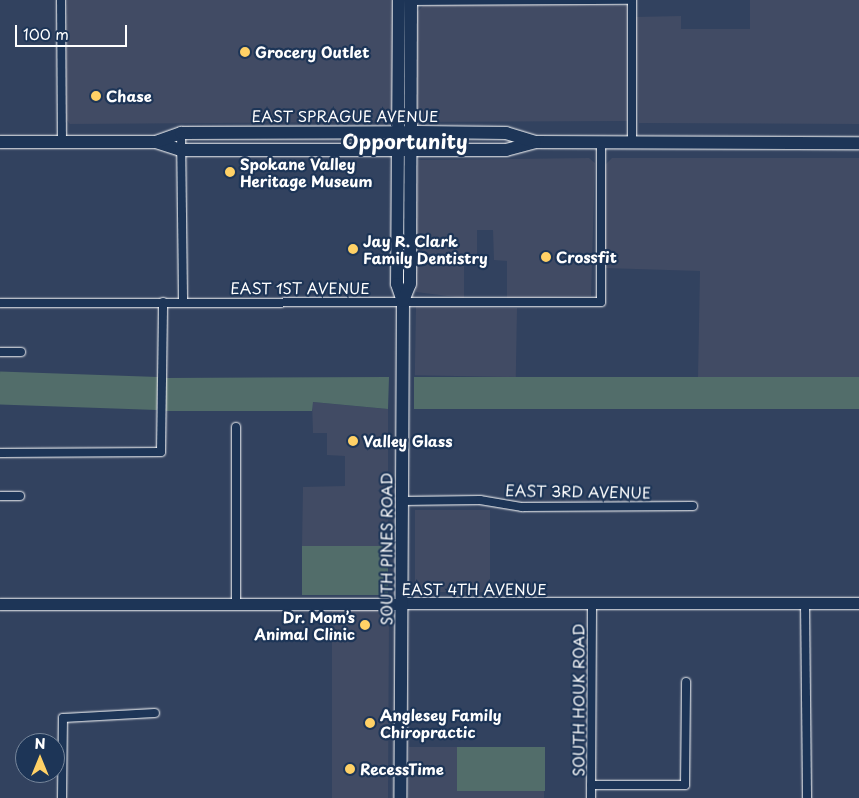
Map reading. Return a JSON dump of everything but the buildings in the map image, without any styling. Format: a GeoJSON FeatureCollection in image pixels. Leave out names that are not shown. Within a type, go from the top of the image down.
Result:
{"type":"FeatureCollection","features":[{"type":"Feature","properties":{"kind":"main road","name":"SOUTH PINES ROAD"},"geometry":{"type":"LineString","coordinates":[[400,798],[403,301],[397,284],[405,132],[407,0]]}},
{"type":"Feature","properties":{"kind":"main road","name":"EAST SPRAGUE AVENUE"},"geometry":{"type":"LineString","coordinates":[[156,142],[181,133],[405,132],[506,133],[535,142]]}},
{"type":"Feature","properties":{"kind":"main road","name":"EAST SPRAGUE AVENUE"},"geometry":{"type":"LineString","coordinates":[[0,142],[156,142],[181,150],[506,150],[535,142],[859,142]]}},
{"type":"Feature","properties":{"kind":"street"},"geometry":{"type":"LineString","coordinates":[[61,0],[62,142]]}},
{"type":"Feature","properties":{"kind":"street"},"geometry":{"type":"LineString","coordinates":[[407,0],[632,0],[632,142]]}},
{"type":"Feature","properties":{"kind":"street"},"geometry":{"type":"LineString","coordinates":[[181,133],[183,303]]}},
{"type":"Feature","properties":{"kind":"street","name":"EAST 1ST AVENUE"},"geometry":{"type":"LineString","coordinates":[[0,303],[601,302],[601,142]]}},
{"type":"Feature","properties":{"kind":"street"},"geometry":{"type":"LineString","coordinates":[[0,453],[161,452],[163,302]]}},
{"type":"Feature","properties":{"kind":"street"},"geometry":{"type":"LineString","coordinates":[[0,352],[21,352]]}},
{"type":"Feature","properties":{"kind":"street"},"geometry":{"type":"LineString","coordinates":[[236,426],[236,604]]}},
{"type":"Feature","properties":{"kind":"street"},"geometry":{"type":"LineString","coordinates":[[0,496],[20,496]]}},
{"type":"Feature","properties":{"kind":"street","name":"EAST 3RD AVENUE"},"geometry":{"type":"LineString","coordinates":[[402,501],[480,500],[522,506],[693,506]]}},
{"type":"Feature","properties":{"kind":"street","name":"SOUTH HOUK ROAD"},"geometry":{"type":"LineString","coordinates":[[591,798],[592,603]]}},
{"type":"Feature","properties":{"kind":"street"},"geometry":{"type":"LineString","coordinates":[[805,603],[807,798]]}},
{"type":"Feature","properties":{"kind":"street","name":"EAST 4TH AVENUE"},"geometry":{"type":"LineString","coordinates":[[0,604],[859,603]]}},
{"type":"Feature","properties":{"kind":"street"},"geometry":{"type":"LineString","coordinates":[[591,784],[685,784],[686,682]]}},
{"type":"Feature","properties":{"kind":"street"},"geometry":{"type":"LineString","coordinates":[[62,798],[63,718],[155,713]]}},
{"type":"Feature","properties":{"kind":"shaded area"},"geometry":{"type":"Polygon","coordinates":[[[67,0],[392,0],[392,117],[384,122],[70,124],[65,118],[67,0]]]}},
{"type":"Feature","properties":{"kind":"shaded area"},"geometry":{"type":"Polygon","coordinates":[[[750,0],[859,0],[859,124],[639,123],[635,17],[681,16],[681,29],[750,29],[750,0]]]}},
{"type":"Feature","properties":{"kind":"shaded area"},"geometry":{"type":"Polygon","coordinates":[[[466,3],[627,6],[627,121],[422,122],[416,115],[416,13],[423,6],[466,3]]]}},
{"type":"Feature","properties":{"kind":"shaded area"},"geometry":{"type":"Polygon","coordinates":[[[589,158],[595,163],[591,296],[507,298],[507,261],[494,260],[493,230],[477,230],[477,260],[464,260],[464,298],[416,292],[418,160],[589,158]]]}},
{"type":"Feature","properties":{"kind":"shaded area"},"geometry":{"type":"Polygon","coordinates":[[[612,158],[859,158],[859,377],[698,377],[700,271],[604,268],[605,165],[612,158]]]}},
{"type":"Feature","properties":{"kind":"shaded area"},"geometry":{"type":"Polygon","coordinates":[[[416,306],[517,308],[516,377],[415,375],[416,306]]]}},
{"type":"Feature","properties":{"kind":"shaded area"},"geometry":{"type":"Polygon","coordinates":[[[312,402],[388,409],[388,546],[302,546],[303,487],[345,486],[345,456],[327,455],[327,433],[313,433],[312,402]]]}},
{"type":"Feature","properties":{"kind":"shaded area"},"geometry":{"type":"Polygon","coordinates":[[[415,510],[490,510],[490,592],[415,592],[415,510]]]}},
{"type":"Feature","properties":{"kind":"shaded area"},"geometry":{"type":"Polygon","coordinates":[[[383,608],[389,614],[388,798],[332,798],[332,610],[383,608]]]}},
{"type":"Feature","properties":{"kind":"shaded area"},"geometry":{"type":"Polygon","coordinates":[[[409,747],[457,747],[457,791],[544,791],[544,798],[409,798],[409,747]]]}},
{"type":"Feature","properties":{"kind":"green space"},"geometry":{"type":"Polygon","coordinates":[[[0,371],[158,377],[157,410],[0,405],[0,371]]]}},
{"type":"Feature","properties":{"kind":"green space"},"geometry":{"type":"Polygon","coordinates":[[[389,377],[388,409],[313,402],[312,411],[165,411],[165,378],[389,377]]]}},
{"type":"Feature","properties":{"kind":"green space"},"geometry":{"type":"Polygon","coordinates":[[[414,377],[859,377],[859,409],[414,409],[414,377]]]}},
{"type":"Feature","properties":{"kind":"green space"},"geometry":{"type":"Polygon","coordinates":[[[302,546],[388,546],[388,595],[302,595],[302,546]]]}},
{"type":"Feature","properties":{"kind":"green space"},"geometry":{"type":"Polygon","coordinates":[[[457,747],[545,747],[545,791],[457,791],[457,747]]]}},
{"type":"Feature","properties":{"kind":"place","name":"Grocery Outlet"},"geometry":{"type":"Point","coordinates":[245,52]}},
{"type":"Feature","properties":{"kind":"place","name":"Chase"},"geometry":{"type":"Point","coordinates":[96,96]}},
{"type":"Feature","properties":{"kind":"place","name":"Spokane Valley Heritage Museum"},"geometry":{"type":"Point","coordinates":[230,172]}},
{"type":"Feature","properties":{"kind":"place","name":"Jay R. Clark Family Dentistry"},"geometry":{"type":"Point","coordinates":[353,249]}},
{"type":"Feature","properties":{"kind":"place","name":"Crossfit"},"geometry":{"type":"Point","coordinates":[546,257]}},
{"type":"Feature","properties":{"kind":"place","name":"Valley Glass"},"geometry":{"type":"Point","coordinates":[353,441]}},
{"type":"Feature","properties":{"kind":"place","name":"Dr. Mom’s Animal Clinic"},"geometry":{"type":"Point","coordinates":[365,625]}},
{"type":"Feature","properties":{"kind":"place","name":"Anglesey Family Chiropractic"},"geometry":{"type":"Point","coordinates":[370,723]}},
{"type":"Feature","properties":{"kind":"place","name":"RecessTime"},"geometry":{"type":"Point","coordinates":[350,769]}},
{"type":"Feature","properties":{"kind":"district","name":"Opportunity"},"geometry":{"type":"Point","coordinates":[405,141]}}]}
